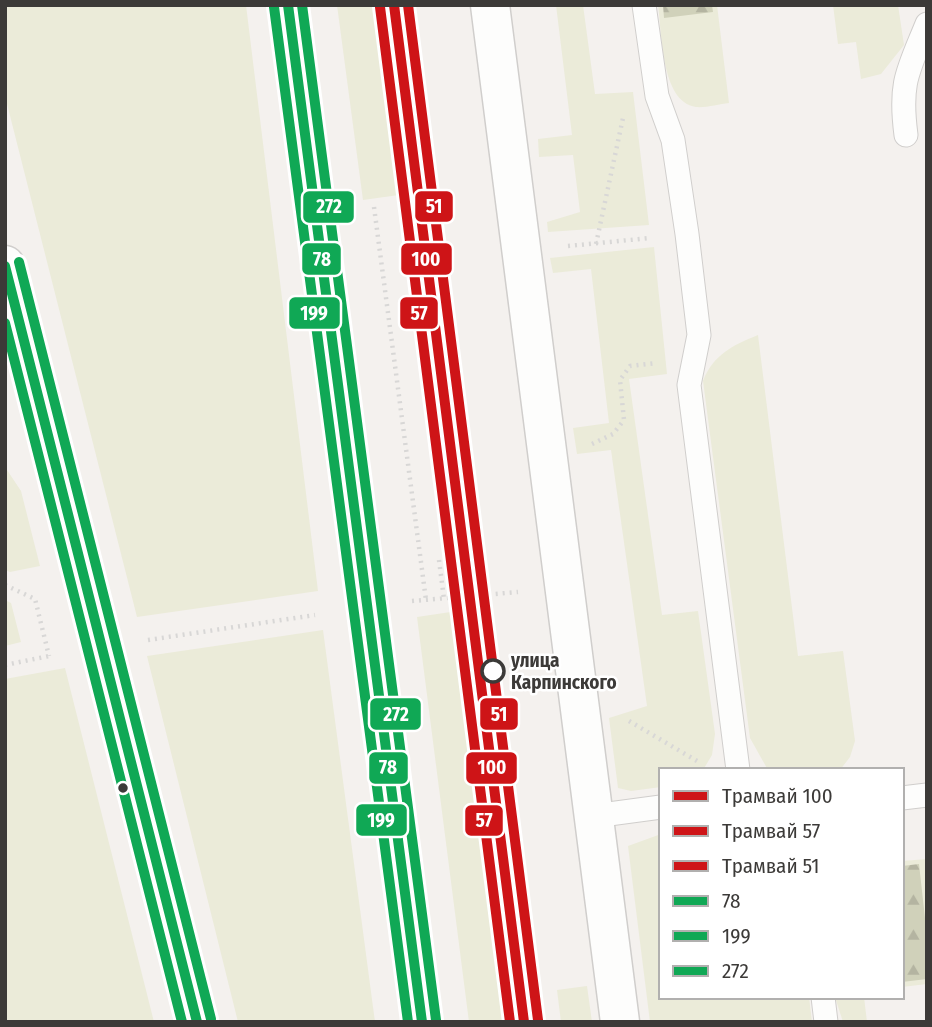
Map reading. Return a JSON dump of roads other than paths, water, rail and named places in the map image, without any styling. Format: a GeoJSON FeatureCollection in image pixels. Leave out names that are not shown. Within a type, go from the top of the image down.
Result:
{"type":"FeatureCollection","features":[{"type":"Feature","properties":{"kind":"main road"},"geometry":{"type":"LineString","coordinates":[[288,5],[422,1022]]}},
{"type":"Feature","properties":{"kind":"main road"},"geometry":{"type":"LineString","coordinates":[[490,5],[620,1022]]}},
{"type":"Feature","properties":{"kind":"main road"},"geometry":{"type":"LineString","coordinates":[[5,265],[15,343],[197,1022]]}},
{"type":"Feature","properties":{"kind":"lane"},"geometry":{"type":"LineString","coordinates":[[644,5],[657,96],[673,140],[687,234],[699,335],[689,385],[738,768]]}},
{"type":"Feature","properties":{"kind":"lane"},"geometry":{"type":"LineString","coordinates":[[906,135],[903,83],[927,24]]}},
{"type":"Feature","properties":{"kind":"lane"},"geometry":{"type":"LineString","coordinates":[[904,798],[927,795]]}},
{"type":"Feature","properties":{"kind":"lane"},"geometry":{"type":"LineString","coordinates":[[594,816],[659,807]]}},
{"type":"Feature","properties":{"kind":"lane"},"geometry":{"type":"LineString","coordinates":[[823,999],[826,1022]]}},
{"type":"Feature","properties":{"kind":"tram line","name":"100"},"geometry":{"type":"LineString","coordinates":[[394,5],[524,1022]]}},
{"type":"Feature","properties":{"kind":"tram line","name":"51"},"geometry":{"type":"LineString","coordinates":[[408,5],[538,1020]]}},
{"type":"Feature","properties":{"kind":"tram line","name":"57"},"geometry":{"type":"LineString","coordinates":[[380,7],[510,1022]]}},
{"type":"Feature","properties":{"kind":"place","name":"улица Карпинского"},"geometry":{"type":"Point","coordinates":[493,671]}}]}
